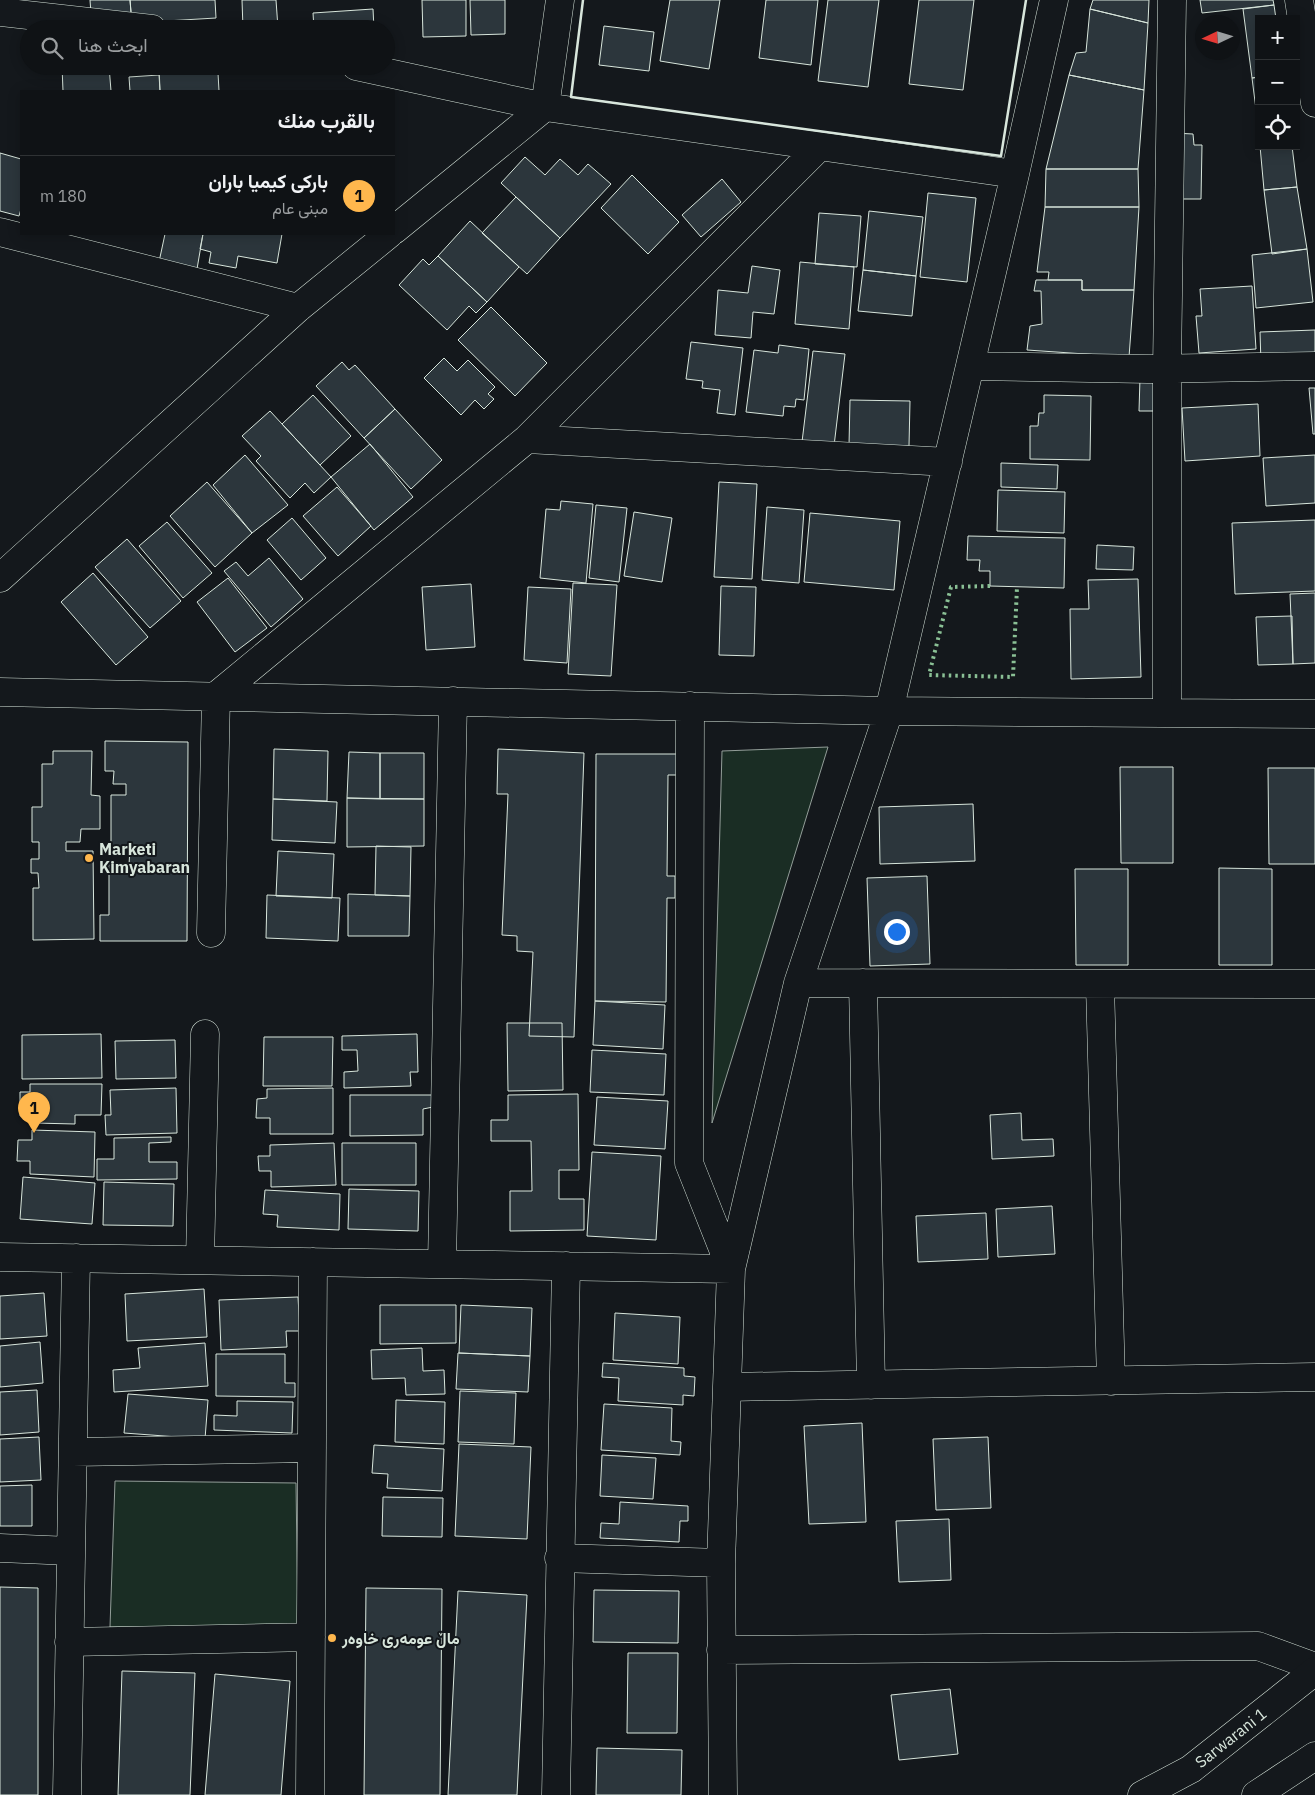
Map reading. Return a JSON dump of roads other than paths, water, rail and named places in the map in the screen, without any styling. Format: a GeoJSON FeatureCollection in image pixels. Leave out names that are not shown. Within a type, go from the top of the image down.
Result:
{"type":"FeatureCollection","features":[{"type":"Feature","properties":{"kind":"street"},"geometry":{"type":"LineString","coordinates":[[395,229],[545,107],[560,0]]}},
{"type":"Feature","properties":{"kind":"street"},"geometry":{"type":"LineString","coordinates":[[723,1795],[721,1563],[731,1269],[798,983],[889,711],[1054,0]]}},
{"type":"Feature","properties":{"kind":"street"},"geometry":{"type":"LineString","coordinates":[[1167,713],[1172,0]]}},
{"type":"Feature","properties":{"kind":"street"},"geometry":{"type":"LineString","coordinates":[[1299,0],[1315,104]]}},
{"type":"Feature","properties":{"kind":"street"},"geometry":{"type":"LineString","coordinates":[[0,12],[72,20]]}},
{"type":"Feature","properties":{"kind":"street"},"geometry":{"type":"LineString","coordinates":[[395,74],[545,107],[1015,174]]}},
{"type":"Feature","properties":{"kind":"street"},"geometry":{"type":"LineString","coordinates":[[211,933],[216,696],[527,439],[819,147]]}},
{"type":"Feature","properties":{"kind":"street"},"geometry":{"type":"LineString","coordinates":[[0,232],[298,308]]}},
{"type":"Feature","properties":{"kind":"street"},"geometry":{"type":"LineString","coordinates":[[4,566],[298,308],[388,235]]}},
{"type":"Feature","properties":{"kind":"street"},"geometry":{"type":"LineString","coordinates":[[970,366],[1168,369],[1315,366]]}},
{"type":"Feature","properties":{"kind":"street"},"geometry":{"type":"LineString","coordinates":[[527,439],[948,462]]}},
{"type":"Feature","properties":{"kind":"street"},"geometry":{"type":"LineString","coordinates":[[0,692],[889,711],[1315,714]]}},
{"type":"Feature","properties":{"kind":"street"},"geometry":{"type":"LineString","coordinates":[[442,1264],[453,702]]}},
{"type":"Feature","properties":{"kind":"street"},"geometry":{"type":"LineString","coordinates":[[690,706],[690,1163],[731,1269]]}},
{"type":"Feature","properties":{"kind":"street"},"geometry":{"type":"LineString","coordinates":[[798,983],[1315,984]]}},
{"type":"Feature","properties":{"kind":"street"},"geometry":{"type":"LineString","coordinates":[[864,983],[871,1384]]}},
{"type":"Feature","properties":{"kind":"street"},"geometry":{"type":"LineString","coordinates":[[1100,985],[1111,1381]]}},
{"type":"Feature","properties":{"kind":"street"},"geometry":{"type":"LineString","coordinates":[[200,1260],[205,1034]]}},
{"type":"Feature","properties":{"kind":"street"},"geometry":{"type":"LineString","coordinates":[[0,1257],[731,1269]]}},
{"type":"Feature","properties":{"kind":"street"},"geometry":{"type":"LineString","coordinates":[[67,1795],[76,1258]]}},
{"type":"Feature","properties":{"kind":"street"},"geometry":{"type":"LineString","coordinates":[[310,1795],[313,1262]]}},
{"type":"Feature","properties":{"kind":"street"},"geometry":{"type":"LineString","coordinates":[[556,1795],[566,1266]]}},
{"type":"Feature","properties":{"kind":"street"},"geometry":{"type":"LineString","coordinates":[[727,1387],[1315,1377]]}},
{"type":"Feature","properties":{"kind":"street"},"geometry":{"type":"LineString","coordinates":[[73,1452],[312,1448]]}},
{"type":"Feature","properties":{"kind":"street"},"geometry":{"type":"LineString","coordinates":[[0,1548],[71,1550]]}},
{"type":"Feature","properties":{"kind":"street"},"geometry":{"type":"LineString","coordinates":[[559,1558],[721,1563]]}},
{"type":"Feature","properties":{"kind":"street"},"geometry":{"type":"LineString","coordinates":[[69,1642],[311,1637]]}},
{"type":"Feature","properties":{"kind":"street"},"geometry":{"type":"LineString","coordinates":[[721,1650],[1258,1646],[1315,1667]]}},
{"type":"Feature","properties":{"kind":"street","name":"Sarwarani 1"},"geometry":{"type":"LineString","coordinates":[[1142,1795],[1191,1769],[1315,1671]]}},
{"type":"Feature","properties":{"kind":"street"},"geometry":{"type":"LineString","coordinates":[[1256,1795],[1315,1756]]}},
{"type":"Feature","properties":{"kind":"place","name":"Marketi Kimyabaran"},"geometry":{"type":"Point","coordinates":[89,858]}},
{"type":"Feature","properties":{"kind":"place","name":"باركى كيميا باران"},"geometry":{"type":"Point","coordinates":[34,1133]}},
{"type":"Feature","properties":{"kind":"place","name":"ماڵ عومەری خاوەر"},"geometry":{"type":"Point","coordinates":[332,1638]}}]}
